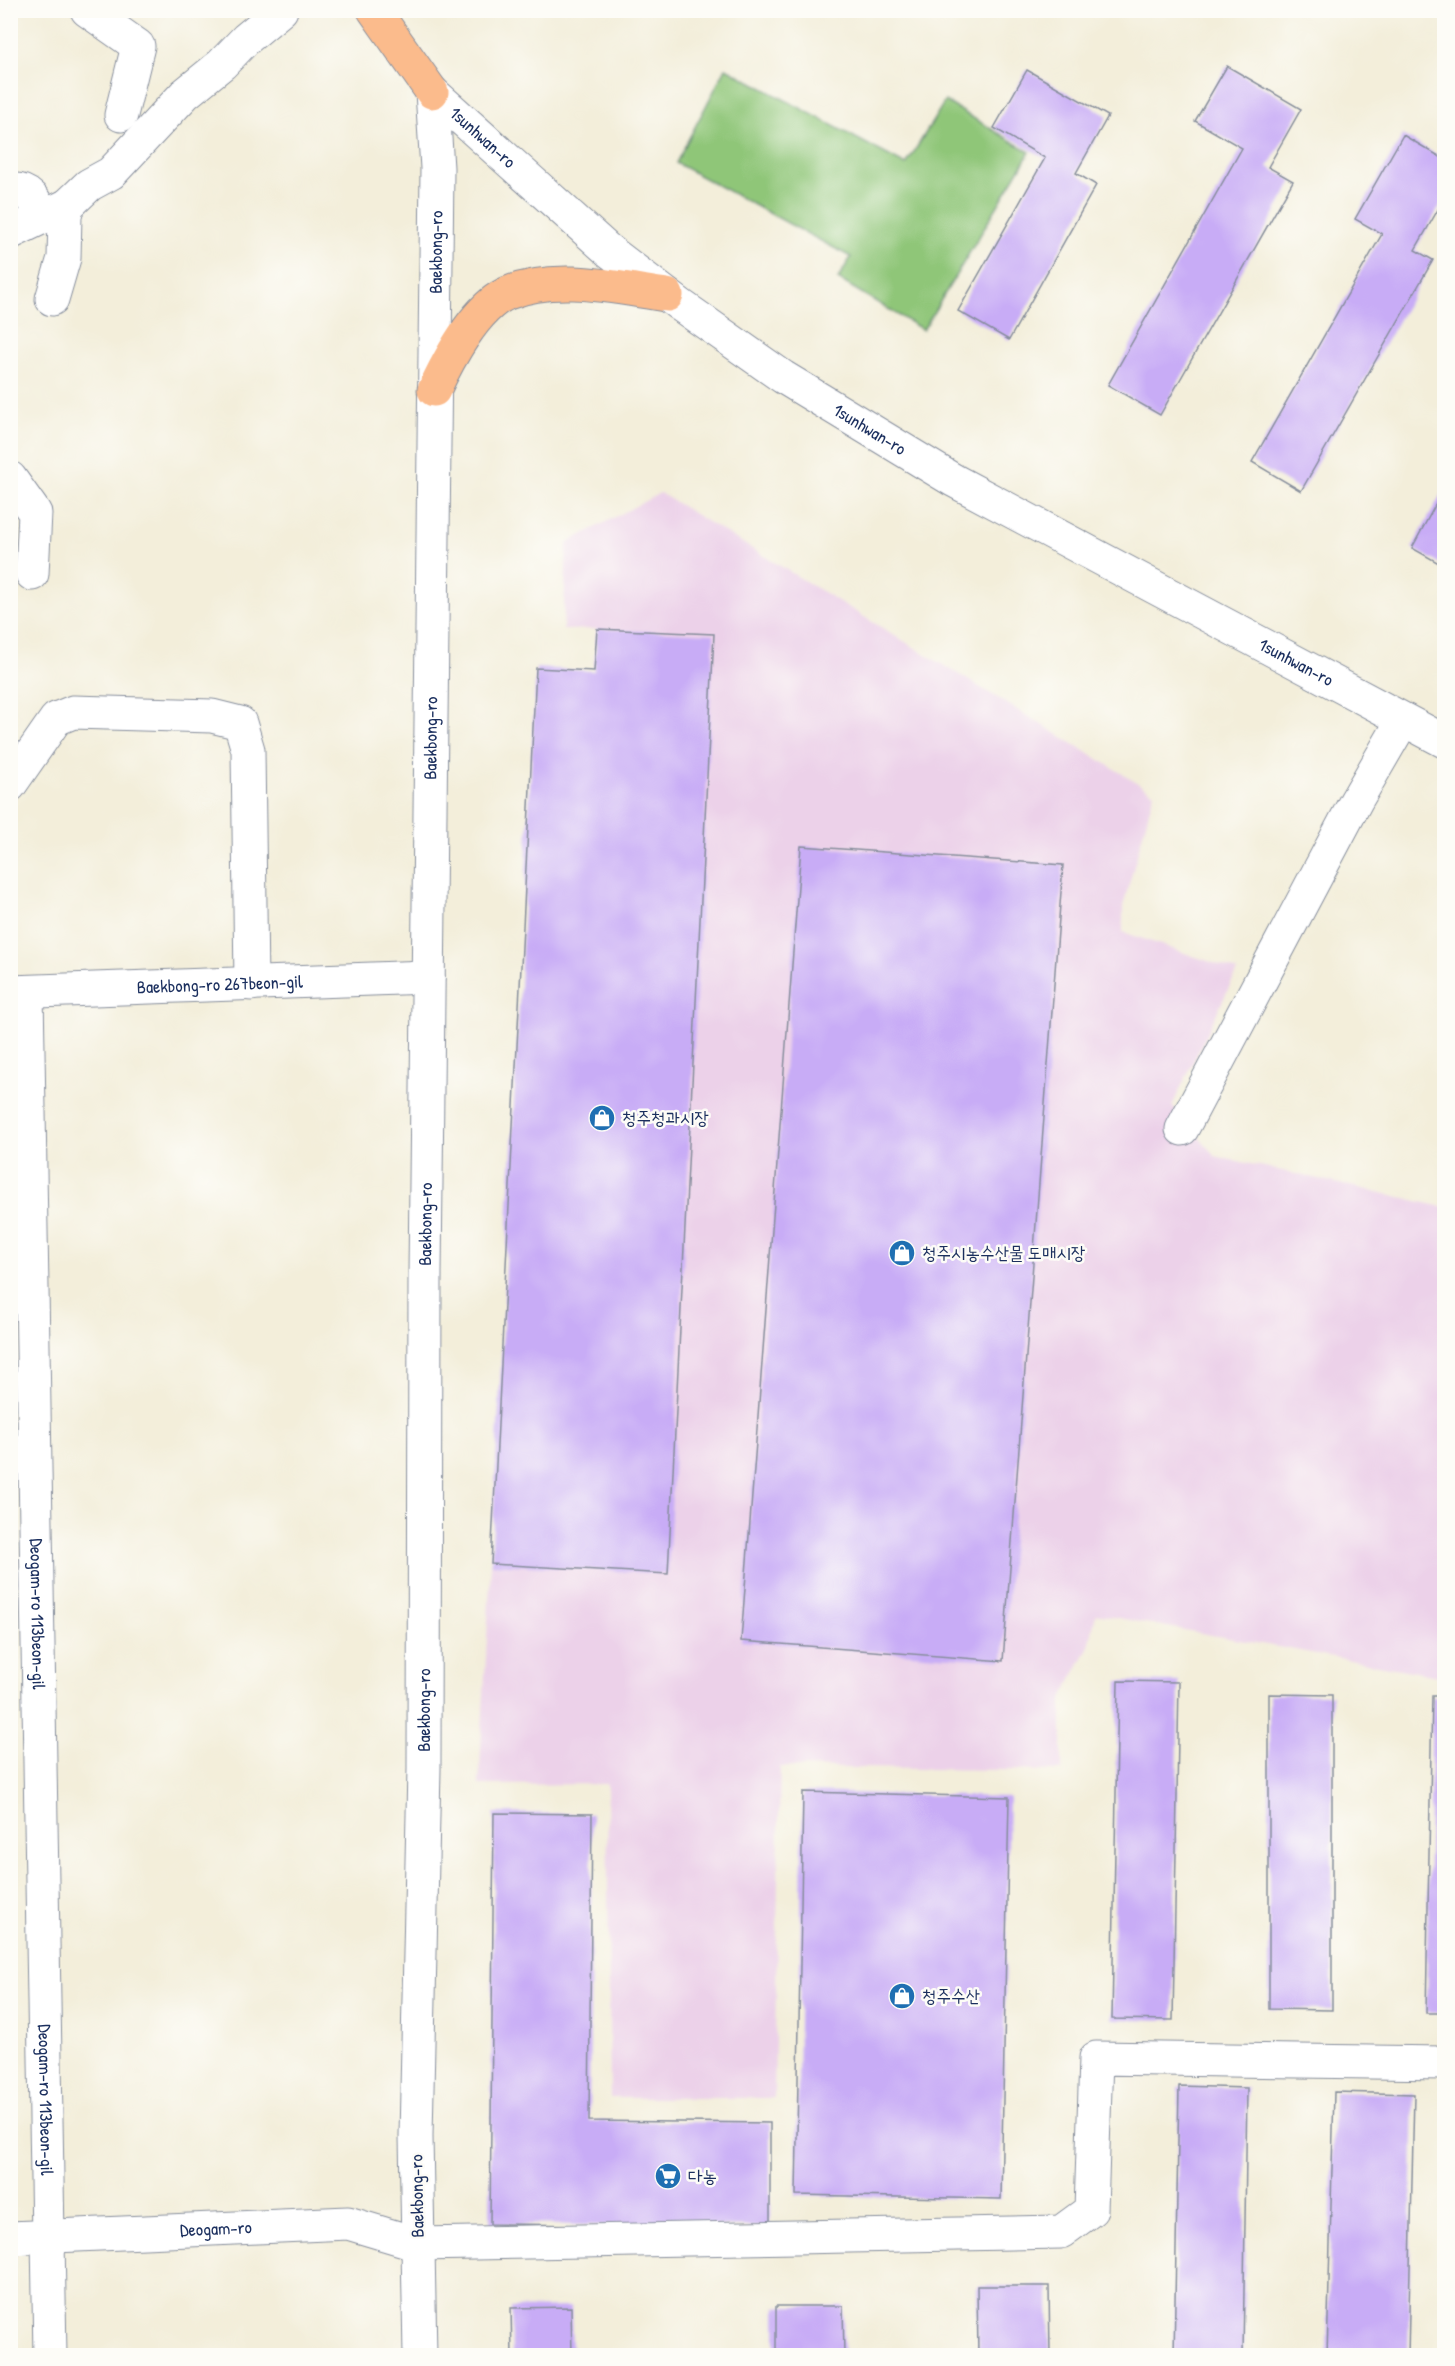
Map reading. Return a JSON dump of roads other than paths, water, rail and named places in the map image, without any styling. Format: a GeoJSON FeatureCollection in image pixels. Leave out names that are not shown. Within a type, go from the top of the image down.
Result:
{"type":"FeatureCollection","features":[{"type":"Feature","properties":{"kind":"main road","name":"1sunhwan-ro"},"geometry":{"type":"LineString","coordinates":[[374,10],[432,92]]}},
{"type":"Feature","properties":{"kind":"main road"},"geometry":{"type":"LineString","coordinates":[[434,390],[462,338],[480,315],[506,293],[532,286],[563,282],[667,295]]}},
{"type":"Feature","properties":{"kind":"street"},"geometry":{"type":"LineString","coordinates":[[87,10],[138,46],[121,115]]}},
{"type":"Feature","properties":{"kind":"street"},"geometry":{"type":"LineString","coordinates":[[10,233],[55,211],[89,185],[111,173],[184,94],[234,55],[246,39],[282,10]]}},
{"type":"Feature","properties":{"kind":"street","name":"1sunhwan-ro"},"geometry":{"type":"LineString","coordinates":[[432,92],[608,250],[783,377],[953,480],[1444,741]]}},
{"type":"Feature","properties":{"kind":"street","name":"Baekbong-ro"},"geometry":{"type":"LineString","coordinates":[[420,2355],[416,2136],[424,1769],[425,1274],[437,168],[432,92]]}},
{"type":"Feature","properties":{"kind":"street"},"geometry":{"type":"LineString","coordinates":[[10,190],[22,191],[65,215],[64,258],[52,299]]}},
{"type":"Feature","properties":{"kind":"street"},"geometry":{"type":"LineString","coordinates":[[10,478],[35,513],[32,574]]}},
{"type":"Feature","properties":{"kind":"street"},"geometry":{"type":"LineString","coordinates":[[10,785],[56,719],[73,712],[212,716],[240,723],[248,750],[251,984]]}},
{"type":"Feature","properties":{"kind":"street"},"geometry":{"type":"LineString","coordinates":[[1182,1129],[1356,801],[1403,720]]}},
{"type":"Feature","properties":{"kind":"street","name":"Baekbong-ro 267beon-gil"},"geometry":{"type":"LineString","coordinates":[[19,992],[428,977]]}},
{"type":"Feature","properties":{"kind":"street","name":"Deogam-ro 113beon-gil"},"geometry":{"type":"LineString","coordinates":[[19,992],[50,2355]]}},
{"type":"Feature","properties":{"kind":"street","name":"Deogam-ro"},"geometry":{"type":"LineString","coordinates":[[10,2238],[348,2223],[418,2244],[1061,2232],[1091,2210],[1096,2058],[1444,2063]]}},
{"type":"Feature","properties":{"kind":"place","name":"청주청과시장"},"geometry":{"type":"Point","coordinates":[602,1118]}},
{"type":"Feature","properties":{"kind":"place","name":"청주시농수산물 도매시장"},"geometry":{"type":"Point","coordinates":[902,1253]}},
{"type":"Feature","properties":{"kind":"place","name":"청주수산"},"geometry":{"type":"Point","coordinates":[902,1996]}},
{"type":"Feature","properties":{"kind":"place","name":"다농"},"geometry":{"type":"Point","coordinates":[668,2176]}}]}
